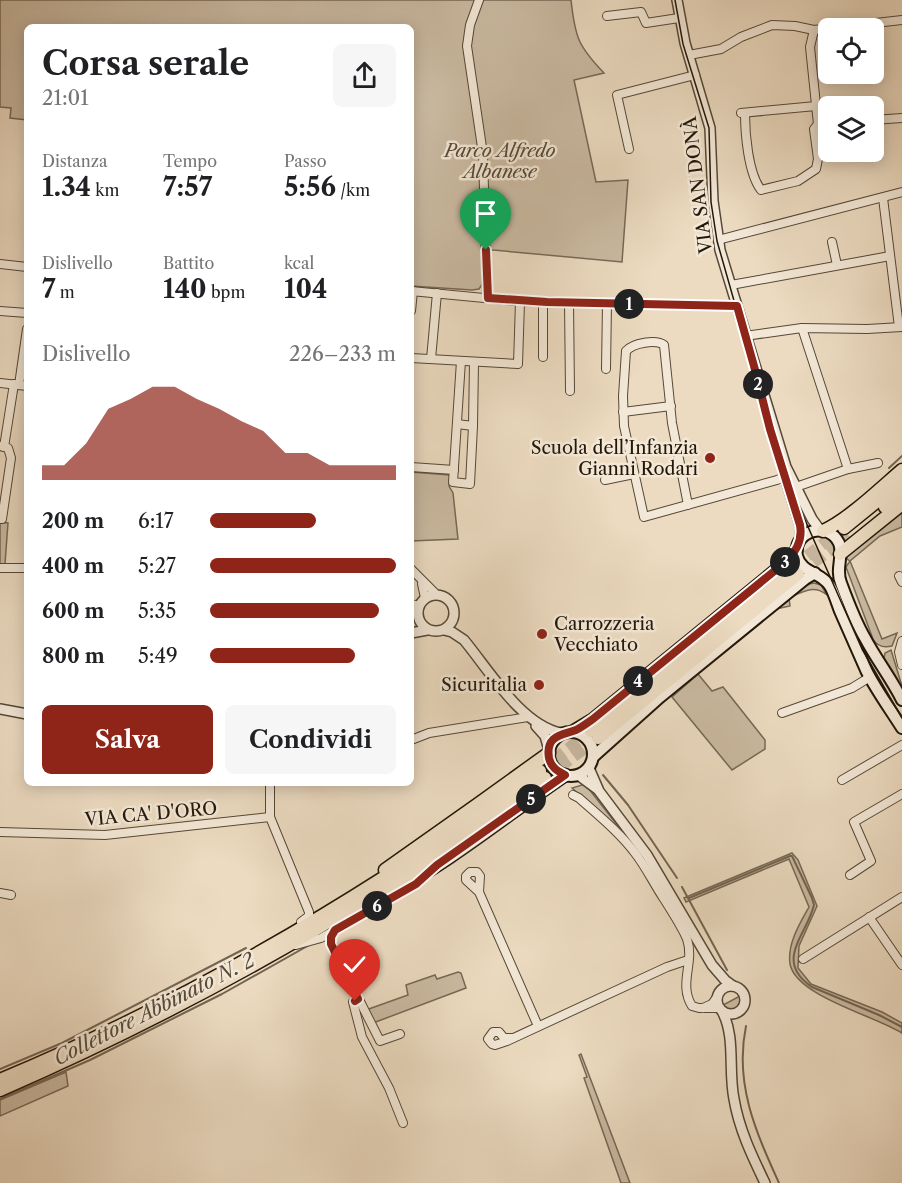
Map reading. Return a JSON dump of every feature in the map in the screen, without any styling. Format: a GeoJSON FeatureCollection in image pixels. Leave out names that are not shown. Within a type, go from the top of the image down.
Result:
{"type":"FeatureCollection","features":[{"type":"Feature","properties":{"kind":"main road"},"geometry":{"type":"LineString","coordinates":[[571,775],[553,767],[549,751],[551,743],[561,733],[573,731],[593,719],[774,571],[808,533],[833,525],[902,470]]}},
{"type":"Feature","properties":{"kind":"main road"},"geometry":{"type":"LineString","coordinates":[[902,481],[847,532],[902,494]]}},
{"type":"Feature","properties":{"kind":"main road"},"geometry":{"type":"LineString","coordinates":[[0,1090],[137,1027],[286,948],[318,935],[437,865],[571,775],[589,768],[594,756],[698,666],[805,579],[816,573],[831,570],[839,558],[902,504]]}},
{"type":"Feature","properties":{"kind":"main road","name":"VIA SAN DONÀ"},"geometry":{"type":"LineString","coordinates":[[822,530],[836,539],[840,582],[862,633],[902,699]]}},
{"type":"Feature","properties":{"kind":"main road","name":"VIA SAN DONÀ"},"geometry":{"type":"LineString","coordinates":[[799,545],[798,558],[802,566],[816,573],[831,589],[870,677],[902,728]]}},
{"type":"Feature","properties":{"kind":"main road"},"geometry":{"type":"LineString","coordinates":[[594,734],[796,570]]}},
{"type":"Feature","properties":{"kind":"main road"},"geometry":{"type":"LineString","coordinates":[[573,731],[586,737],[593,748],[594,756]]}},
{"type":"Feature","properties":{"kind":"main road"},"geometry":{"type":"LineString","coordinates":[[337,907],[399,858],[549,751]]}},
{"type":"Feature","properties":{"kind":"main road"},"geometry":{"type":"LineString","coordinates":[[0,1080],[133,1019],[290,935],[542,775],[443,851],[318,935]]}},
{"type":"Feature","properties":{"kind":"street"},"geometry":{"type":"LineString","coordinates":[[479,0],[470,26],[467,46],[483,154],[488,298]]}},
{"type":"Feature","properties":{"kind":"street","name":"VIA SAN DONÀ"},"geometry":{"type":"LineString","coordinates":[[677,0],[688,56],[710,128],[713,201],[718,240],[787,476]]}},
{"type":"Feature","properties":{"kind":"street"},"geometry":{"type":"LineString","coordinates":[[607,16],[641,12],[646,23],[679,18]]}},
{"type":"Feature","properties":{"kind":"street"},"geometry":{"type":"LineString","coordinates":[[688,56],[715,51],[772,25],[814,30],[902,20]]}},
{"type":"Feature","properties":{"kind":"street"},"geometry":{"type":"LineString","coordinates":[[795,26],[806,37],[810,47],[818,124],[814,129],[818,159],[816,169],[798,181],[761,189],[756,184],[742,113],[816,106]]}},
{"type":"Feature","properties":{"kind":"street"},"geometry":{"type":"LineString","coordinates":[[810,47],[814,30]]}},
{"type":"Feature","properties":{"kind":"street"},"geometry":{"type":"LineString","coordinates":[[629,149],[617,95],[695,75]]}},
{"type":"Feature","properties":{"kind":"street"},"geometry":{"type":"LineString","coordinates":[[884,119],[902,118]]}},
{"type":"Feature","properties":{"kind":"street"},"geometry":{"type":"LineString","coordinates":[[718,240],[902,192]]}},
{"type":"Feature","properties":{"kind":"street"},"geometry":{"type":"LineString","coordinates":[[745,336],[802,328],[901,327],[883,198]]}},
{"type":"Feature","properties":{"kind":"street"},"geometry":{"type":"LineString","coordinates":[[832,243],[837,265]]}},
{"type":"Feature","properties":{"kind":"street"},"geometry":{"type":"LineString","coordinates":[[730,285],[890,256]]}},
{"type":"Feature","properties":{"kind":"street"},"geometry":{"type":"LineString","coordinates":[[0,264],[24,267]]}},
{"type":"Feature","properties":{"kind":"street"},"geometry":{"type":"LineString","coordinates":[[414,291],[520,302],[737,306]]}},
{"type":"Feature","properties":{"kind":"street"},"geometry":{"type":"LineString","coordinates":[[431,359],[437,293]]}},
{"type":"Feature","properties":{"kind":"street"},"geometry":{"type":"LineString","coordinates":[[414,358],[518,364],[520,302]]}},
{"type":"Feature","properties":{"kind":"street"},"geometry":{"type":"LineString","coordinates":[[543,302],[543,357]]}},
{"type":"Feature","properties":{"kind":"street"},"geometry":{"type":"LineString","coordinates":[[569,303],[570,391]]}},
{"type":"Feature","properties":{"kind":"street"},"geometry":{"type":"LineString","coordinates":[[606,369],[607,303]]}},
{"type":"Feature","properties":{"kind":"street"},"geometry":{"type":"LineString","coordinates":[[0,311],[24,314]]}},
{"type":"Feature","properties":{"kind":"street"},"geometry":{"type":"LineString","coordinates":[[802,328],[848,469]]}},
{"type":"Feature","properties":{"kind":"street"},"geometry":{"type":"LineString","coordinates":[[688,505],[670,406],[663,343],[632,346],[626,351],[623,412],[626,440],[644,517],[688,505],[787,476]]}},
{"type":"Feature","properties":{"kind":"street"},"geometry":{"type":"LineString","coordinates":[[0,519],[2,519],[11,458],[10,451],[2,447],[20,385],[24,353]]}},
{"type":"Feature","properties":{"kind":"street"},"geometry":{"type":"LineString","coordinates":[[461,361],[453,482],[470,484],[474,362]]}},
{"type":"Feature","properties":{"kind":"street","name":"VIA SAN DONÀ"},"geometry":{"type":"LineString","coordinates":[[754,366],[770,429],[787,476],[813,521],[822,530]]}},
{"type":"Feature","properties":{"kind":"street"},"geometry":{"type":"LineString","coordinates":[[0,383],[20,385]]}},
{"type":"Feature","properties":{"kind":"street"},"geometry":{"type":"LineString","coordinates":[[623,412],[670,406]]}},
{"type":"Feature","properties":{"kind":"street"},"geometry":{"type":"LineString","coordinates":[[457,424],[473,426]]}},
{"type":"Feature","properties":{"kind":"street"},"geometry":{"type":"LineString","coordinates":[[792,488],[848,469],[878,463]]}},
{"type":"Feature","properties":{"kind":"street"},"geometry":{"type":"LineString","coordinates":[[414,467],[454,470]]}},
{"type":"Feature","properties":{"kind":"street"},"geometry":{"type":"LineString","coordinates":[[605,480],[634,474]]}},
{"type":"Feature","properties":{"kind":"street","name":"VIA SAN DONÀ"},"geometry":{"type":"LineString","coordinates":[[792,488],[801,528],[799,545]]}},
{"type":"Feature","properties":{"kind":"street"},"geometry":{"type":"LineString","coordinates":[[0,568],[24,568]]}},
{"type":"Feature","properties":{"kind":"street"},"geometry":{"type":"LineString","coordinates":[[414,573],[437,595],[449,601],[454,617],[452,623],[444,630]]}},
{"type":"Feature","properties":{"kind":"street"},"geometry":{"type":"LineString","coordinates":[[420,580],[425,590],[417,608],[427,630]]}},
{"type":"Feature","properties":{"kind":"street"},"geometry":{"type":"LineString","coordinates":[[417,608],[437,595]]}},
{"type":"Feature","properties":{"kind":"street"},"geometry":{"type":"LineString","coordinates":[[454,617],[464,640],[544,734],[549,751]]}},
{"type":"Feature","properties":{"kind":"street"},"geometry":{"type":"LineString","coordinates":[[414,631],[444,630],[464,640]]}},
{"type":"Feature","properties":{"kind":"street"},"geometry":{"type":"LineString","coordinates":[[902,641],[899,652],[902,665]]}},
{"type":"Feature","properties":{"kind":"street"},"geometry":{"type":"LineString","coordinates":[[782,713],[852,688],[870,677]]}},
{"type":"Feature","properties":{"kind":"street"},"geometry":{"type":"LineString","coordinates":[[0,710],[24,714]]}},
{"type":"Feature","properties":{"kind":"street"},"geometry":{"type":"LineString","coordinates":[[414,739],[429,733],[529,718],[549,730],[561,733]]}},
{"type":"Feature","properties":{"kind":"street"},"geometry":{"type":"LineString","coordinates":[[842,780],[902,745]]}},
{"type":"Feature","properties":{"kind":"street"},"geometry":{"type":"LineString","coordinates":[[589,768],[599,791],[647,855],[712,965],[725,980],[742,991],[745,998],[744,1006],[739,1012],[730,1041]]}},
{"type":"Feature","properties":{"kind":"street"},"geometry":{"type":"LineString","coordinates":[[571,775],[599,791]]}},
{"type":"Feature","properties":{"kind":"street"},"geometry":{"type":"LineString","coordinates":[[270,786],[270,816],[309,916],[290,935]]}},
{"type":"Feature","properties":{"kind":"street"},"geometry":{"type":"LineString","coordinates":[[850,875],[871,861],[854,822],[902,794]]}},
{"type":"Feature","properties":{"kind":"street"},"geometry":{"type":"LineString","coordinates":[[573,795],[612,827],[635,853],[687,939],[690,952],[686,985],[687,994],[693,1006],[721,1010],[731,1014],[739,1012]]}},
{"type":"Feature","properties":{"kind":"street","name":"VIA CA' D'ORO"},"geometry":{"type":"LineString","coordinates":[[0,832],[105,835],[270,816]]}},
{"type":"Feature","properties":{"kind":"street"},"geometry":{"type":"LineString","coordinates":[[400,1034],[380,1041],[318,935],[335,930],[416,884],[437,865]]}},
{"type":"Feature","properties":{"kind":"street"},"geometry":{"type":"LineString","coordinates":[[479,892],[538,1026]]}},
{"type":"Feature","properties":{"kind":"street"},"geometry":{"type":"LineString","coordinates":[[0,893],[11,895]]}},
{"type":"Feature","properties":{"kind":"street"},"geometry":{"type":"LineString","coordinates":[[802,959],[902,897]]}},
{"type":"Feature","properties":{"kind":"street"},"geometry":{"type":"LineString","coordinates":[[869,918],[902,965]]}},
{"type":"Feature","properties":{"kind":"street"},"geometry":{"type":"LineString","coordinates":[[335,930],[331,937],[331,944],[357,1000]]}},
{"type":"Feature","properties":{"kind":"street"},"geometry":{"type":"LineString","coordinates":[[513,1038],[667,967],[688,960]]}},
{"type":"Feature","properties":{"kind":"street"},"geometry":{"type":"LineString","coordinates":[[712,965],[718,982],[721,1010],[728,1023],[731,1082],[738,1117],[765,1183]]}},
{"type":"Feature","properties":{"kind":"street"},"geometry":{"type":"LineString","coordinates":[[702,1008],[712,1004],[724,988],[733,986]]}},
{"type":"Feature","properties":{"kind":"street"},"geometry":{"type":"LineString","coordinates":[[357,1000],[353,1002],[362,1037],[389,1088],[403,1123]]}},
{"type":"Feature","properties":{"kind":"green space","name":"Parco Alfredo Albanese"},"geometry":{"type":"Polygon","coordinates":[[[0,0],[571,0],[579,40],[588,55],[604,73],[574,80],[596,182],[628,180],[622,262],[482,249],[483,283],[479,289],[414,286],[414,24],[24,24],[24,120],[10,118],[11,108],[0,107],[0,0]]]}},
{"type":"Feature","properties":{"kind":"green space"},"geometry":{"type":"Polygon","coordinates":[[[414,472],[450,475],[449,486],[453,493],[458,539],[414,541],[414,472]]]}},
{"type":"Feature","properties":{"kind":"green space"},"geometry":{"type":"Polygon","coordinates":[[[902,508],[902,527],[880,536],[850,561],[847,559],[847,554],[902,508]]]}},
{"type":"Feature","properties":{"kind":"green space"},"geometry":{"type":"Polygon","coordinates":[[[0,522],[8,523],[5,564],[0,564],[0,522]]]}},
{"type":"Feature","properties":{"kind":"green space"},"geometry":{"type":"Polygon","coordinates":[[[850,561],[882,639],[897,633],[892,646],[881,646],[873,639],[846,567],[850,561]]]}},
{"type":"Feature","properties":{"kind":"green space"},"geometry":{"type":"Polygon","coordinates":[[[814,583],[821,585],[827,595],[817,590],[808,590],[790,598],[814,583]]]}},
{"type":"Feature","properties":{"kind":"green space"},"geometry":{"type":"Polygon","coordinates":[[[789,598],[790,606],[776,609],[789,598]]]}},
{"type":"Feature","properties":{"kind":"green space"},"geometry":{"type":"Polygon","coordinates":[[[891,650],[902,691],[884,658],[885,653],[891,650]]]}},
{"type":"Feature","properties":{"kind":"green space"},"geometry":{"type":"Polygon","coordinates":[[[698,674],[712,691],[723,687],[765,740],[765,749],[732,770],[672,697],[698,674]]]}},
{"type":"Feature","properties":{"kind":"green space"},"geometry":{"type":"Polygon","coordinates":[[[585,784],[644,859],[572,788],[585,784]]]}},
{"type":"Feature","properties":{"kind":"green space"},"geometry":{"type":"Polygon","coordinates":[[[792,853],[798,860],[817,906],[799,946],[798,968],[811,984],[882,1012],[902,1023],[902,1033],[821,995],[806,986],[795,975],[790,964],[790,949],[809,907],[789,859],[686,902],[684,898],[792,853]]]}},
{"type":"Feature","properties":{"kind":"green space"},"geometry":{"type":"Polygon","coordinates":[[[461,973],[466,988],[373,1023],[366,1010],[408,995],[406,985],[435,975],[437,979],[461,973]]]}},
{"type":"Feature","properties":{"kind":"green space"},"geometry":{"type":"Polygon","coordinates":[[[740,996],[741,1004],[736,1009],[730,1010],[723,1005],[740,996]]]}},
{"type":"Feature","properties":{"kind":"green space"},"geometry":{"type":"Polygon","coordinates":[[[581,1054],[630,1183],[621,1183],[584,1078],[587,1077],[579,1055],[581,1054]]]}},
{"type":"Feature","properties":{"kind":"green space"},"geometry":{"type":"Polygon","coordinates":[[[66,1072],[68,1086],[0,1116],[0,1100],[66,1072]]]}},
{"type":"Feature","properties":{"kind":"waterway"},"geometry":{"type":"LineString","coordinates":[[889,468],[902,456]]}},
{"type":"Feature","properties":{"kind":"waterway"},"geometry":{"type":"LineString","coordinates":[[603,775],[628,805],[677,878]]}},
{"type":"Feature","properties":{"kind":"waterway"},"geometry":{"type":"LineString","coordinates":[[689,898],[792,856],[814,905],[794,958],[795,967],[801,977],[812,987],[902,1027]]}},
{"type":"Feature","properties":{"kind":"waterway"},"geometry":{"type":"LineString","coordinates":[[682,887],[727,970]]}},
{"type":"Feature","properties":{"kind":"waterway","name":"Collettore Abbinato N. 2"},"geometry":{"type":"LineString","coordinates":[[0,1099],[90,1060],[222,994],[311,944]]}},
{"type":"Feature","properties":{"kind":"waterway"},"geometry":{"type":"LineString","coordinates":[[0,1069],[62,1043],[246,948]]}},
{"type":"Feature","properties":{"kind":"waterway"},"geometry":{"type":"LineString","coordinates":[[746,1026],[743,1047],[745,1088],[755,1126],[779,1183]]}},
{"type":"Feature","properties":{"kind":"tunnel"},"geometry":{"type":"LineString","coordinates":[[793,567],[841,530]]}},
{"type":"Feature","properties":{"kind":"tunnel"},"geometry":{"type":"LineString","coordinates":[[799,573],[849,536]]}},
{"type":"Feature","properties":{"kind":"tunnel"},"geometry":{"type":"LineString","coordinates":[[540,771],[591,731]]}},
{"type":"Feature","properties":{"kind":"tunnel"},"geometry":{"type":"LineString","coordinates":[[545,778],[598,738]]}},
{"type":"Feature","properties":{"kind":"tram line"},"geometry":{"type":"LineString","coordinates":[[675,0],[683,44],[709,128],[711,202],[717,241],[776,448],[786,477],[862,649],[902,718]]}},
{"type":"Feature","properties":{"kind":"place","name":"Scuola dell’Infanzia Gianni Rodari"},"geometry":{"type":"Point","coordinates":[710,458]}},
{"type":"Feature","properties":{"kind":"place","name":"Carrozzeria Vecchiato"},"geometry":{"type":"Point","coordinates":[542,634]}},
{"type":"Feature","properties":{"kind":"place","name":"Sicuritalia"},"geometry":{"type":"Point","coordinates":[539,685]}},
{"type":"Feature","properties":{"kind":"route"},"geometry":{"type":"LineString","coordinates":[[355,1001],[358,999],[331,944],[331,937],[335,930],[424,879],[437,865],[565,775],[558,772],[549,760],[549,750],[555,737],[567,731],[573,731],[593,719],[783,564],[797,549],[800,541],[800,525],[770,429],[737,306],[547,302],[488,298],[486,250]]}}]}
